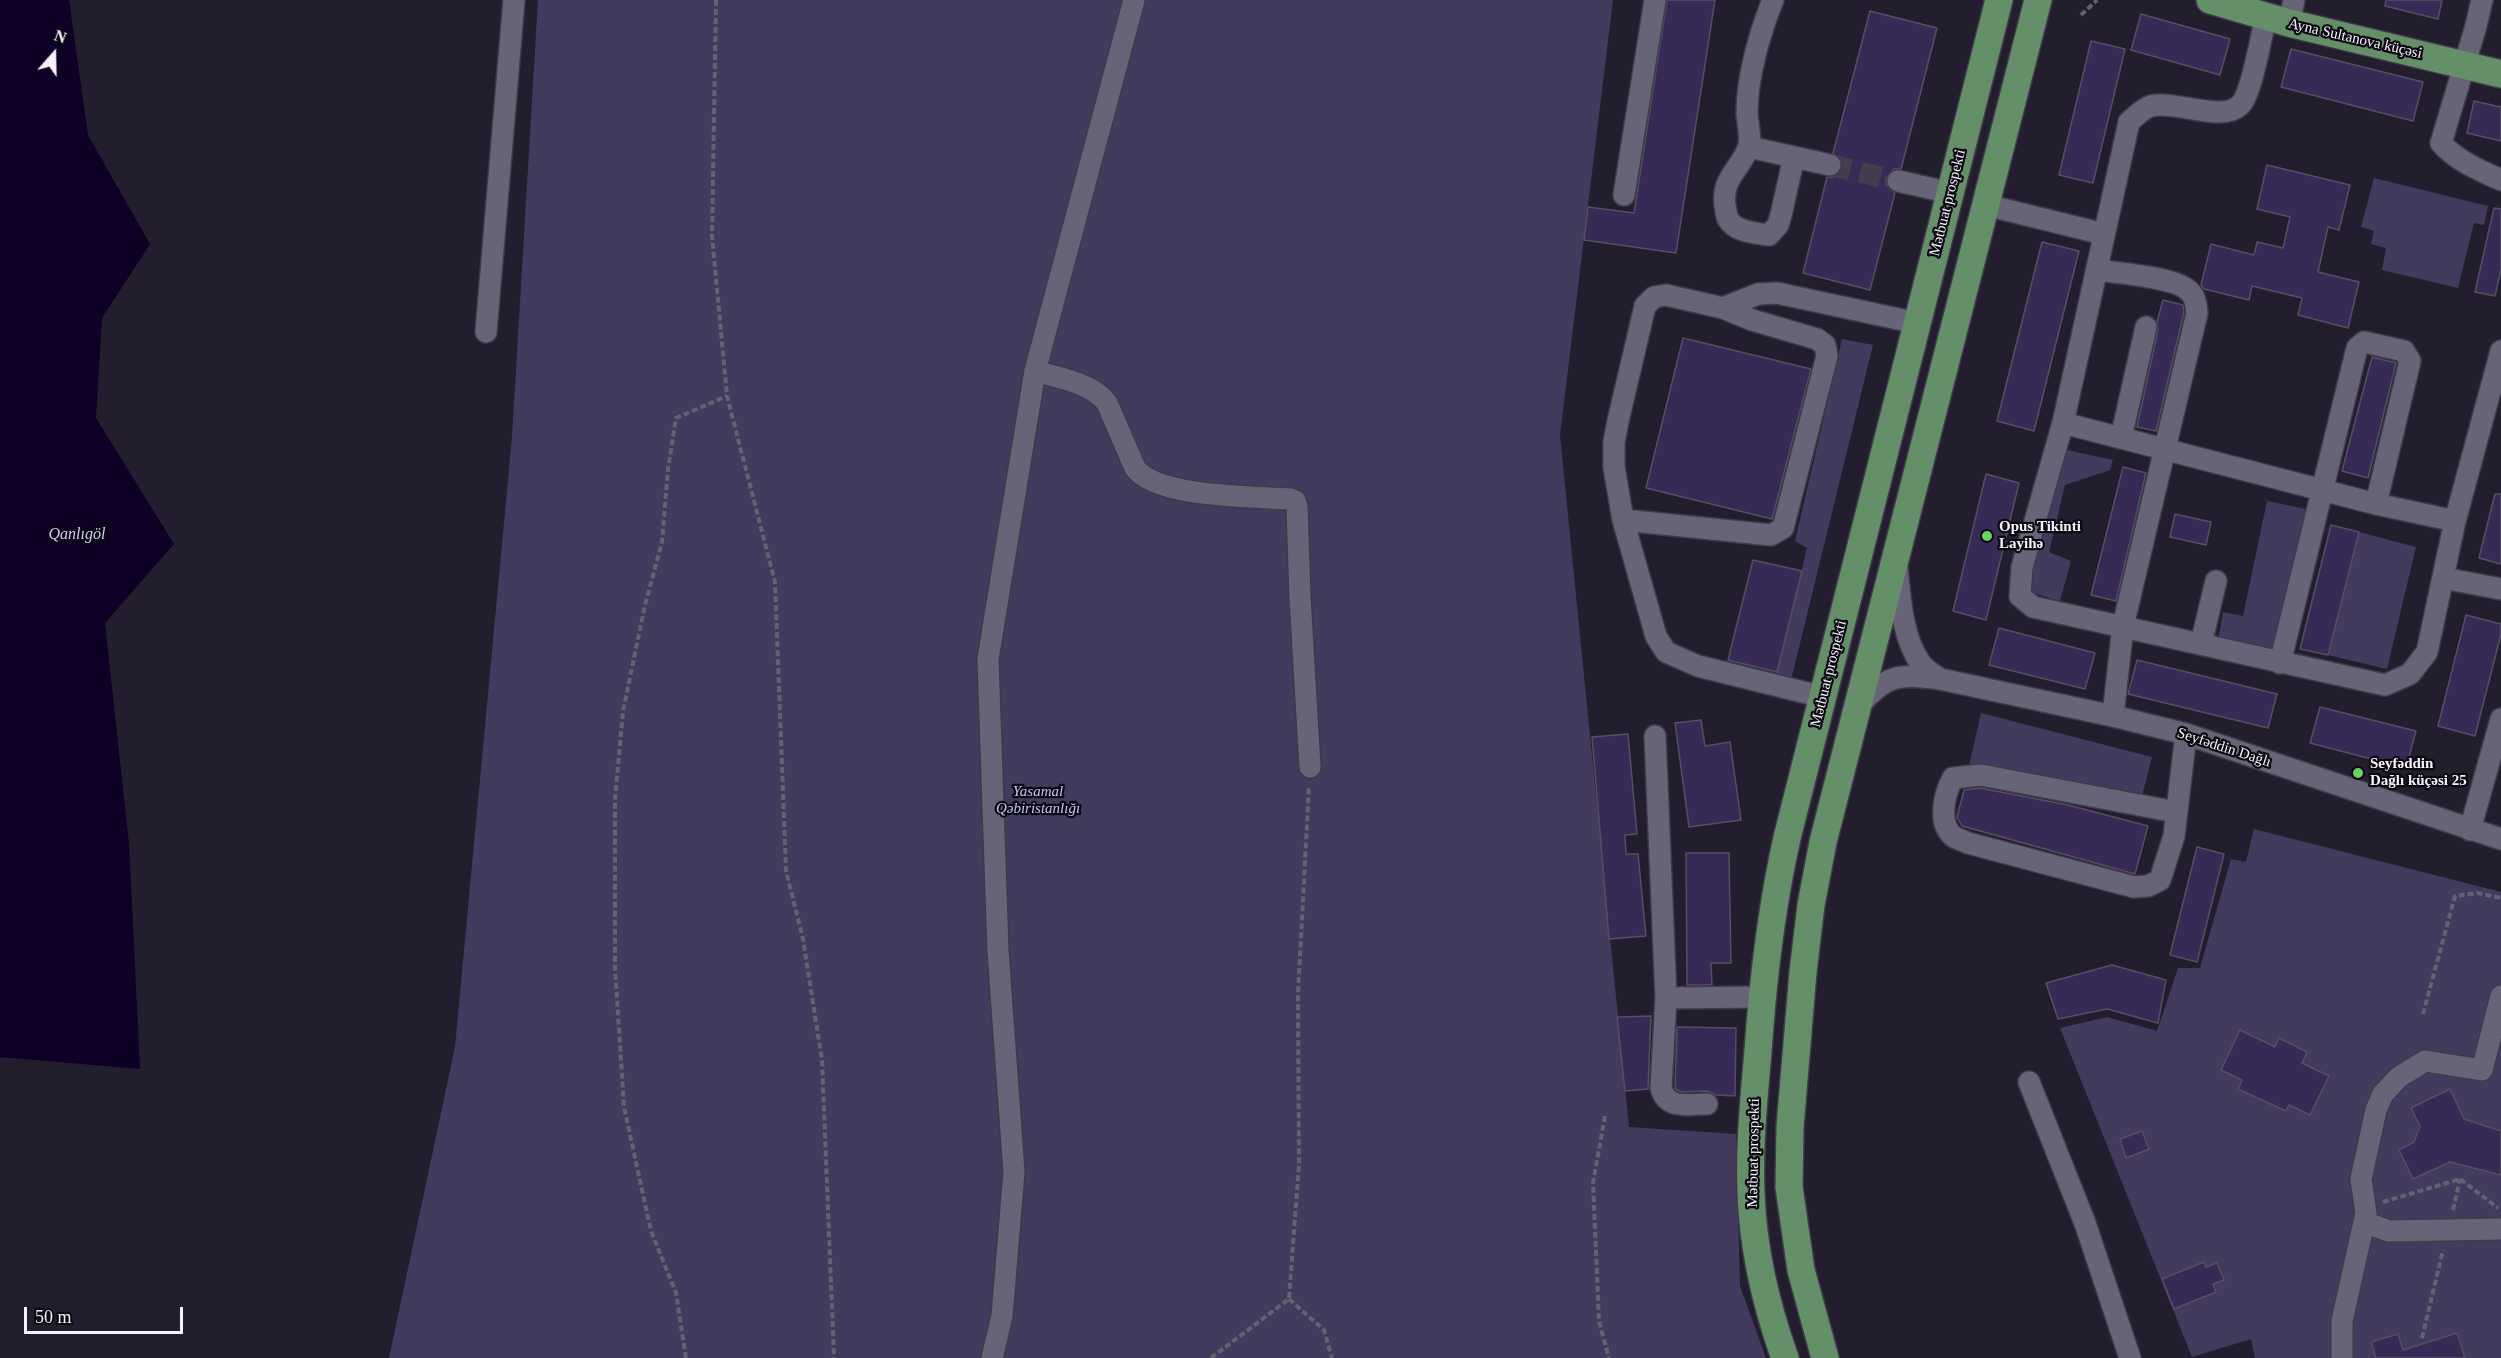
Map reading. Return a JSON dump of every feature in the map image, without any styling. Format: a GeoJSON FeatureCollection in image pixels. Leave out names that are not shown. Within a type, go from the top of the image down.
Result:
{"type":"FeatureCollection","features":[{"type":"Feature","properties":{"kind":"main road","name":"Mətbuat prospekti"},"geometry":{"type":"LineString","coordinates":[[1785,1358],[1764,1285],[1756,1246],[1751,1193],[1752,1122],[1762,997],[1773,903],[1999,0]]}},
{"type":"Feature","properties":{"kind":"main road","name":"Ayna Sultanova küçəsi"},"geometry":{"type":"LineString","coordinates":[[2210,0],[2283,14],[2501,74]]}},
{"type":"Feature","properties":{"kind":"main road"},"geometry":{"type":"LineString","coordinates":[[1825,1358],[1810,1308],[1795,1236],[1789,1187],[1790,1127],[1811,905],[1823,842],[2038,2]]}},
{"type":"Feature","properties":{"kind":"street"},"geometry":{"type":"LineString","coordinates":[[486,332],[514,0]]}},
{"type":"Feature","properties":{"kind":"street"},"geometry":{"type":"LineString","coordinates":[[992,1358],[1002,1316],[1014,1172],[998,951],[988,659],[1035,370],[1134,0]]}},
{"type":"Feature","properties":{"kind":"street"},"geometry":{"type":"LineString","coordinates":[[1624,195],[1655,0]]}},
{"type":"Feature","properties":{"kind":"street"},"geometry":{"type":"LineString","coordinates":[[1773,0],[1766,18],[1750,82],[1747,111],[1749,147],[1727,181],[1723,195],[1727,218],[1734,225],[1751,232],[1770,235],[1778,225],[1794,157]]}},
{"type":"Feature","properties":{"kind":"street"},"geometry":{"type":"LineString","coordinates":[[2482,0],[2440,143],[2450,154],[2466,164],[2501,180]]}},
{"type":"Feature","properties":{"kind":"street"},"geometry":{"type":"LineString","coordinates":[[2283,14],[2241,105],[2227,113],[2170,105],[2149,106],[2129,122],[2063,423],[2022,567],[2020,596],[2033,607],[2385,685],[2410,674],[2427,652],[2455,521],[2501,351]]}},
{"type":"Feature","properties":{"kind":"street"},"geometry":{"type":"LineString","coordinates":[[1749,147],[1830,165]]}},
{"type":"Feature","properties":{"kind":"street"},"geometry":{"type":"LineString","coordinates":[[1898,181],[1951,193]]}},
{"type":"Feature","properties":{"kind":"street"},"geometry":{"type":"LineString","coordinates":[[1986,205],[2104,234]]}},
{"type":"Feature","properties":{"kind":"street"},"geometry":{"type":"LineString","coordinates":[[2097,270],[2155,278],[2188,290],[2196,301],[2198,313],[2123,626],[2113,716]]}},
{"type":"Feature","properties":{"kind":"street"},"geometry":{"type":"LineString","coordinates":[[1723,308],[1758,294],[1777,293],[1917,323]]}},
{"type":"Feature","properties":{"kind":"street"},"geometry":{"type":"LineString","coordinates":[[1623,520],[1772,535],[1783,528],[1827,356],[1825,345],[1817,339],[1752,320],[1723,308],[1666,296],[1654,297],[1645,306],[1614,442],[1614,467],[1623,520],[1656,636],[1666,652],[1698,666],[1823,697]]}},
{"type":"Feature","properties":{"kind":"street"},"geometry":{"type":"LineString","coordinates":[[2121,438],[2146,327]]}},
{"type":"Feature","properties":{"kind":"street"},"geometry":{"type":"LineString","coordinates":[[2280,663],[2357,348],[2364,342],[2404,351],[2410,361],[2376,504]]}},
{"type":"Feature","properties":{"kind":"street"},"geometry":{"type":"LineString","coordinates":[[1035,370],[1100,394],[1107,403],[1135,468],[1147,479],[1160,485],[1199,492],[1295,501],[1310,767]]}},
{"type":"Feature","properties":{"kind":"street"},"geometry":{"type":"LineString","coordinates":[[2063,423],[2166,451],[2323,488],[2376,504],[2455,521]]}},
{"type":"Feature","properties":{"kind":"street"},"geometry":{"type":"LineString","coordinates":[[1896,554],[1902,608],[1910,639],[1921,663],[1940,679]]}},
{"type":"Feature","properties":{"kind":"street"},"geometry":{"type":"LineString","coordinates":[[2443,578],[2501,589]]}},
{"type":"Feature","properties":{"kind":"street"},"geometry":{"type":"LineString","coordinates":[[2201,645],[2216,582]]}},
{"type":"Feature","properties":{"kind":"street","name":"Seyfəddin Dağlı"},"geometry":{"type":"LineString","coordinates":[[1858,707],[1878,685],[1890,679],[1914,676],[1940,679],[2186,734],[2501,839]]}},
{"type":"Feature","properties":{"kind":"street"},"geometry":{"type":"LineString","coordinates":[[2470,830],[2501,719]]}},
{"type":"Feature","properties":{"kind":"street"},"geometry":{"type":"LineString","coordinates":[[2176,812],[1981,775],[1953,778],[1948,787],[1944,814],[1946,827],[1954,837],[1968,843],[2134,887],[2148,886],[2160,880],[2174,836],[2186,734]]}},
{"type":"Feature","properties":{"kind":"street"},"geometry":{"type":"LineString","coordinates":[[1655,736],[1666,998],[1661,1088],[1664,1097],[1671,1103],[1707,1104]]}},
{"type":"Feature","properties":{"kind":"street"},"geometry":{"type":"LineString","coordinates":[[2342,1358],[2342,1321],[2365,1215],[2361,1179],[2376,1110],[2382,1094],[2399,1077],[2425,1061],[2482,1070],[2501,996]]}},
{"type":"Feature","properties":{"kind":"street"},"geometry":{"type":"LineString","coordinates":[[1666,998],[1762,997]]}},
{"type":"Feature","properties":{"kind":"street"},"geometry":{"type":"LineString","coordinates":[[2029,1082],[2085,1223],[2130,1358]]}},
{"type":"Feature","properties":{"kind":"street"},"geometry":{"type":"LineString","coordinates":[[2365,1215],[2388,1231],[2501,1229]]}},
{"type":"Feature","properties":{"kind":"path"},"geometry":{"type":"LineString","coordinates":[[716,0],[712,236],[727,396],[775,582],[786,871],[803,939],[822,1060],[834,1358]]}},
{"type":"Feature","properties":{"kind":"path"},"geometry":{"type":"LineString","coordinates":[[2081,15],[2097,0]]}},
{"type":"Feature","properties":{"kind":"path"},"geometry":{"type":"LineString","coordinates":[[686,1358],[676,1293],[651,1231],[624,1107],[615,967],[615,799],[623,711],[645,605],[662,542],[668,469],[676,418],[727,396]]}},
{"type":"Feature","properties":{"kind":"path"},"geometry":{"type":"LineString","coordinates":[[1211,1358],[1290,1299],[1299,1165],[1298,994],[1310,767]]}},
{"type":"Feature","properties":{"kind":"path"},"geometry":{"type":"LineString","coordinates":[[2423,1014],[2455,896],[2477,894],[2501,898]]}},
{"type":"Feature","properties":{"kind":"path"},"geometry":{"type":"LineString","coordinates":[[1605,1116],[1593,1183],[1599,1321],[1609,1358]]}},
{"type":"Feature","properties":{"kind":"path"},"geometry":{"type":"LineString","coordinates":[[2365,1215],[2460,1179]]}},
{"type":"Feature","properties":{"kind":"path"},"geometry":{"type":"LineString","coordinates":[[2460,1179],[2501,1210]]}},
{"type":"Feature","properties":{"kind":"path"},"geometry":{"type":"LineString","coordinates":[[2422,1338],[2460,1179]]}},
{"type":"Feature","properties":{"kind":"path"},"geometry":{"type":"LineString","coordinates":[[1290,1299],[1324,1330],[1332,1358]]}},
{"type":"Feature","properties":{"kind":"green space","name":"Yasamal Qəbiristanlığı"},"geometry":{"type":"Polygon","coordinates":[[[538,0],[1613,0],[1560,435],[1629,1127],[1736,1134],[1740,1286],[1766,1358],[389,1358],[455,1047],[512,437],[538,0]]]}},
{"type":"Feature","properties":{"kind":"green space"},"geometry":{"type":"Polygon","coordinates":[[[2374,178],[2488,206],[2484,225],[2474,223],[2458,288],[2382,270],[2386,248],[2371,244],[2374,231],[2361,227],[2374,178]]]}},
{"type":"Feature","properties":{"kind":"green space"},"geometry":{"type":"Polygon","coordinates":[[[1842,339],[1873,345],[1791,680],[1776,676],[1807,548],[1795,541],[1842,339]]]}},
{"type":"Feature","properties":{"kind":"green space"},"geometry":{"type":"Polygon","coordinates":[[[2054,447],[2113,460],[2110,470],[2065,485],[2049,552],[2071,561],[2060,601],[2020,589],[2054,447]]]}},
{"type":"Feature","properties":{"kind":"green space"},"geometry":{"type":"Polygon","coordinates":[[[2267,501],[2306,509],[2268,664],[2216,652],[2223,612],[2243,616],[2267,501]]]}},
{"type":"Feature","properties":{"kind":"green space"},"geometry":{"type":"Polygon","coordinates":[[[2359,532],[2416,547],[2387,669],[2328,655],[2359,532]]]}},
{"type":"Feature","properties":{"kind":"green space"},"geometry":{"type":"Polygon","coordinates":[[[1981,713],[2152,757],[2138,812],[1969,766],[1981,713]]]}},
{"type":"Feature","properties":{"kind":"green space"},"geometry":{"type":"Polygon","coordinates":[[[2254,829],[2501,892],[2501,1358],[2255,1358],[2251,1339],[2192,1357],[2060,1028],[2107,1017],[2157,1031],[2178,968],[2200,968],[2231,859],[2246,862],[2254,829]]]}},
{"type":"Feature","properties":{"kind":"water","name":"Qanlıgöl"},"geometry":{"type":"Polygon","coordinates":[[[0,0],[69,0],[88,135],[150,244],[102,318],[96,418],[174,544],[105,623],[129,844],[140,1069],[0,1057],[0,0]]]}},
{"type":"Feature","properties":{"kind":"building"},"geometry":{"type":"Polygon","coordinates":[[[1667,0],[1715,0],[1676,253],[1584,240],[1588,207],[1634,213],[1667,0]]]}},
{"type":"Feature","properties":{"kind":"building"},"geometry":{"type":"Polygon","coordinates":[[[2386,0],[2442,0],[2438,19],[2385,6],[2386,0]]]}},
{"type":"Feature","properties":{"kind":"building"},"geometry":{"type":"Polygon","coordinates":[[[1870,11],[1937,28],[1901,169],[1894,169],[1886,178],[1886,185],[1895,193],[1870,290],[1803,273],[1827,177],[1834,177],[1842,168],[1842,161],[1833,153],[1870,11]]]}},
{"type":"Feature","properties":{"kind":"building"},"geometry":{"type":"Polygon","coordinates":[[[2141,14],[2230,39],[2220,75],[2131,50],[2141,14]]]}},
{"type":"Feature","properties":{"kind":"building"},"geometry":{"type":"Polygon","coordinates":[[[2091,41],[2125,49],[2093,183],[2059,175],[2091,41]]]}},
{"type":"Feature","properties":{"kind":"building"},"geometry":{"type":"Polygon","coordinates":[[[2291,49],[2423,82],[2413,121],[2281,87],[2291,49]]]}},
{"type":"Feature","properties":{"kind":"building"},"geometry":{"type":"Polygon","coordinates":[[[2474,101],[2501,107],[2501,141],[2467,133],[2474,101]]]}},
{"type":"Feature","properties":{"kind":"building"},"geometry":{"type":"Polygon","coordinates":[[[2267,165],[2350,185],[2339,230],[2328,227],[2318,272],[2359,282],[2348,328],[2298,315],[2302,298],[2252,286],[2249,300],[2204,289],[2201,285],[2211,244],[2254,255],[2257,242],[2283,248],[2290,217],[2257,209],[2267,165]]]}},
{"type":"Feature","properties":{"kind":"building"},"geometry":{"type":"Polygon","coordinates":[[[2494,208],[2501,209],[2501,270],[2495,296],[2475,292],[2494,208]]]}},
{"type":"Feature","properties":{"kind":"building"},"geometry":{"type":"Polygon","coordinates":[[[2042,242],[2079,251],[2034,431],[1997,421],[2042,242]]]}},
{"type":"Feature","properties":{"kind":"building"},"geometry":{"type":"Polygon","coordinates":[[[2163,300],[2183,305],[2184,312],[2156,431],[2137,427],[2163,300]]]}},
{"type":"Feature","properties":{"kind":"building"},"geometry":{"type":"Polygon","coordinates":[[[1683,338],[1811,369],[1772,519],[1646,488],[1683,338]]]}},
{"type":"Feature","properties":{"kind":"building"},"geometry":{"type":"Polygon","coordinates":[[[2372,357],[2396,363],[2368,478],[2342,471],[2372,357]]]}},
{"type":"Feature","properties":{"kind":"building"},"geometry":{"type":"Polygon","coordinates":[[[2123,467],[2146,473],[2116,601],[2091,595],[2123,467]]]}},
{"type":"Feature","properties":{"kind":"building"},"geometry":{"type":"Polygon","coordinates":[[[1986,474],[2019,483],[1986,620],[1953,611],[1986,474]]]}},
{"type":"Feature","properties":{"kind":"building"},"geometry":{"type":"Polygon","coordinates":[[[2495,494],[2501,494],[2501,564],[2479,558],[2495,494]]]}},
{"type":"Feature","properties":{"kind":"building"},"geometry":{"type":"Polygon","coordinates":[[[2175,514],[2211,522],[2206,545],[2170,537],[2175,514]]]}},
{"type":"Feature","properties":{"kind":"building"},"geometry":{"type":"Polygon","coordinates":[[[2331,525],[2359,532],[2328,655],[2300,649],[2331,525]]]}},
{"type":"Feature","properties":{"kind":"building"},"geometry":{"type":"Polygon","coordinates":[[[1753,560],[1802,571],[1777,672],[1728,660],[1753,560]]]}},
{"type":"Feature","properties":{"kind":"building"},"geometry":{"type":"Polygon","coordinates":[[[2466,615],[2501,624],[2501,634],[2475,736],[2438,726],[2466,615]]]}},
{"type":"Feature","properties":{"kind":"building"},"geometry":{"type":"Polygon","coordinates":[[[1999,628],[2095,653],[2085,689],[1989,665],[1999,628]]]}},
{"type":"Feature","properties":{"kind":"building"},"geometry":{"type":"Polygon","coordinates":[[[2137,660],[2277,694],[2268,728],[2128,694],[2137,660]]]}},
{"type":"Feature","properties":{"kind":"building"},"geometry":{"type":"Polygon","coordinates":[[[2320,707],[2416,731],[2406,768],[2310,743],[2320,707]]]}},
{"type":"Feature","properties":{"kind":"building"},"geometry":{"type":"Polygon","coordinates":[[[1701,720],[1705,746],[1730,742],[1741,820],[1689,827],[1675,723],[1701,720]]]}},
{"type":"Feature","properties":{"kind":"building"},"geometry":{"type":"Polygon","coordinates":[[[1628,734],[1637,834],[1625,835],[1626,854],[1638,854],[1646,936],[1609,939],[1592,737],[1628,734]]]}},
{"type":"Feature","properties":{"kind":"building"},"geometry":{"type":"Polygon","coordinates":[[[1980,788],[2068,805],[2148,826],[2135,874],[1962,826],[1957,817],[1964,790],[1980,788]]]}},
{"type":"Feature","properties":{"kind":"building"},"geometry":{"type":"Polygon","coordinates":[[[2197,847],[2224,854],[2197,962],[2170,955],[2197,847]]]}},
{"type":"Feature","properties":{"kind":"building"},"geometry":{"type":"Polygon","coordinates":[[[1686,853],[1729,853],[1731,963],[1711,963],[1712,985],[1687,985],[1686,853]]]}},
{"type":"Feature","properties":{"kind":"building"},"geometry":{"type":"Polygon","coordinates":[[[2112,965],[2166,980],[2158,1023],[2107,1009],[2058,1019],[2046,983],[2112,965]]]}},
{"type":"Feature","properties":{"kind":"building"},"geometry":{"type":"Polygon","coordinates":[[[1651,1016],[1648,1089],[1625,1091],[1617,1017],[1651,1016]]]}},
{"type":"Feature","properties":{"kind":"building"},"geometry":{"type":"Polygon","coordinates":[[[1677,1027],[1736,1028],[1735,1096],[1716,1095],[1707,1091],[1681,1092],[1675,1089],[1677,1027]]]}},
{"type":"Feature","properties":{"kind":"building"},"geometry":{"type":"Polygon","coordinates":[[[2240,1030],[2275,1047],[2279,1038],[2307,1052],[2302,1063],[2329,1076],[2310,1115],[2289,1105],[2286,1111],[2238,1089],[2242,1080],[2221,1070],[2240,1030]]]}},
{"type":"Feature","properties":{"kind":"building"},"geometry":{"type":"Polygon","coordinates":[[[2450,1089],[2464,1119],[2501,1131],[2501,1175],[2450,1162],[2413,1179],[2399,1150],[2414,1142],[2420,1126],[2411,1108],[2450,1089]]]}},
{"type":"Feature","properties":{"kind":"building"},"geometry":{"type":"Polygon","coordinates":[[[2142,1131],[2149,1149],[2126,1158],[2120,1139],[2142,1131]]]}},
{"type":"Feature","properties":{"kind":"building"},"geometry":{"type":"Polygon","coordinates":[[[2204,1262],[2206,1267],[2217,1263],[2224,1280],[2213,1284],[2216,1292],[2174,1309],[2162,1279],[2204,1262]]]}},
{"type":"Feature","properties":{"kind":"building"},"geometry":{"type":"Polygon","coordinates":[[[2457,1333],[2465,1358],[2376,1358],[2371,1342],[2398,1334],[2403,1350],[2457,1333]]]}},
{"type":"Feature","properties":{"kind":"tunnel"},"geometry":{"type":"LineString","coordinates":[[1830,165],[1898,181]]}},
{"type":"Feature","properties":{"kind":"place","name":"Opus Tikinti Layihə"},"geometry":{"type":"Point","coordinates":[1987,536]}},
{"type":"Feature","properties":{"kind":"place","name":"Seyfəddin Dağlı küçəsi 25"},"geometry":{"type":"Point","coordinates":[2358,773]}}]}
